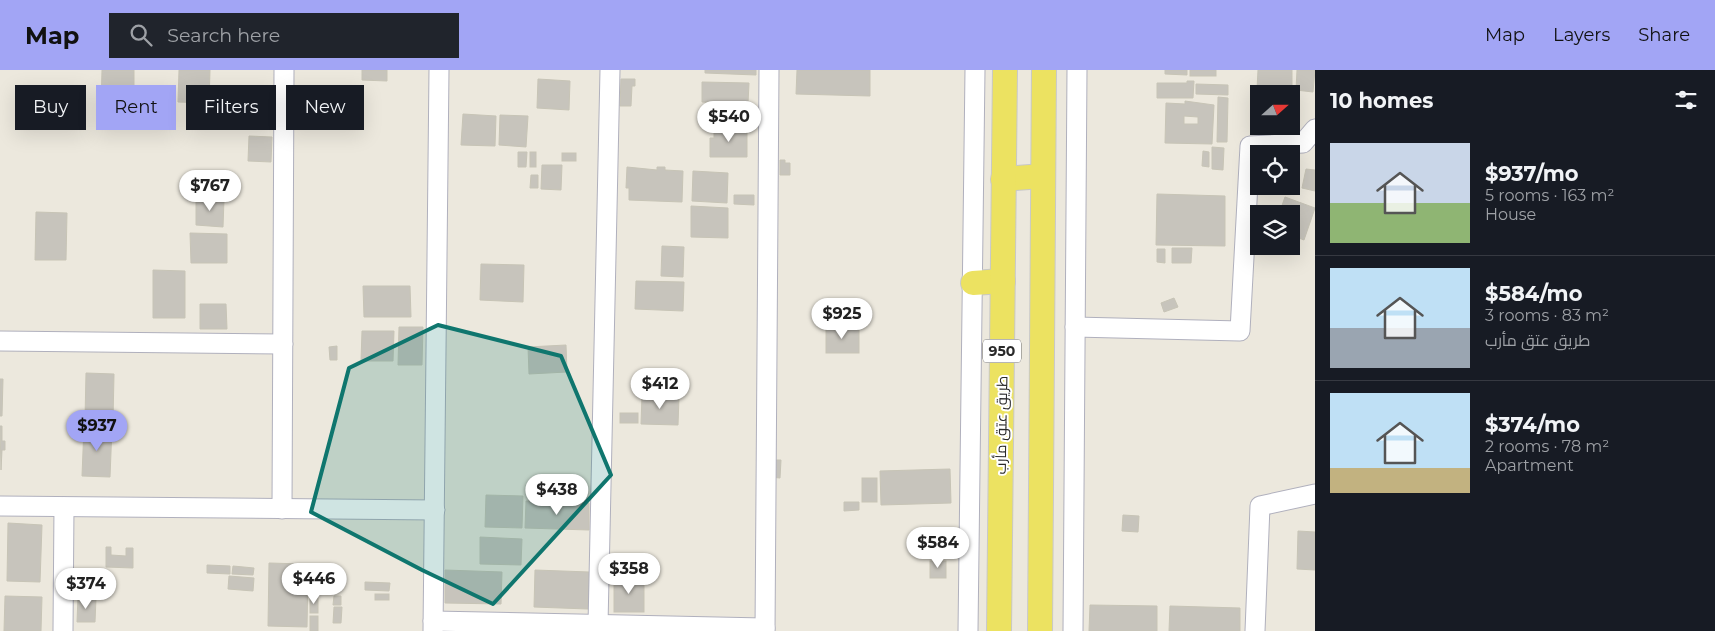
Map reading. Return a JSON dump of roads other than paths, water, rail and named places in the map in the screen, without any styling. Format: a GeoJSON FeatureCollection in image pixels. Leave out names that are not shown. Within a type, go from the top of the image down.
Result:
{"type":"FeatureCollection","features":[{"type":"Feature","properties":{"kind":"main road","name":"طريق عتق مأرب"},"geometry":{"type":"LineString","coordinates":[[999,631],[1004,70]]}},
{"type":"Feature","properties":{"kind":"main road","name":"950"},"geometry":{"type":"LineString","coordinates":[[1040,631],[1044,70]]}},
{"type":"Feature","properties":{"kind":"main road"},"geometry":{"type":"LineString","coordinates":[[1004,179],[1043,176]]}},
{"type":"Feature","properties":{"kind":"main road"},"geometry":{"type":"LineString","coordinates":[[973,283],[1003,281]]}},
{"type":"Feature","properties":{"kind":"street"},"geometry":{"type":"LineString","coordinates":[[282,509],[284,70]]}},
{"type":"Feature","properties":{"kind":"street"},"geometry":{"type":"LineString","coordinates":[[440,70],[433,626],[598,624],[766,630],[769,70]]}},
{"type":"Feature","properties":{"kind":"street"},"geometry":{"type":"LineString","coordinates":[[598,624],[610,70]]}},
{"type":"Feature","properties":{"kind":"street"},"geometry":{"type":"LineString","coordinates":[[968,631],[975,70]]}},
{"type":"Feature","properties":{"kind":"street"},"geometry":{"type":"LineString","coordinates":[[1072,631],[1077,70]]}},
{"type":"Feature","properties":{"kind":"street"},"geometry":{"type":"LineString","coordinates":[[1075,326],[1240,331],[1250,146],[1303,143],[1315,129]]}},
{"type":"Feature","properties":{"kind":"street"},"geometry":{"type":"LineString","coordinates":[[0,341],[283,344]]}},
{"type":"Feature","properties":{"kind":"street"},"geometry":{"type":"LineString","coordinates":[[1255,631],[1260,506],[1315,494]]}},
{"type":"Feature","properties":{"kind":"street"},"geometry":{"type":"LineString","coordinates":[[0,506],[434,510]]}},
{"type":"Feature","properties":{"kind":"street"},"geometry":{"type":"LineString","coordinates":[[63,631],[64,507]]}}]}
